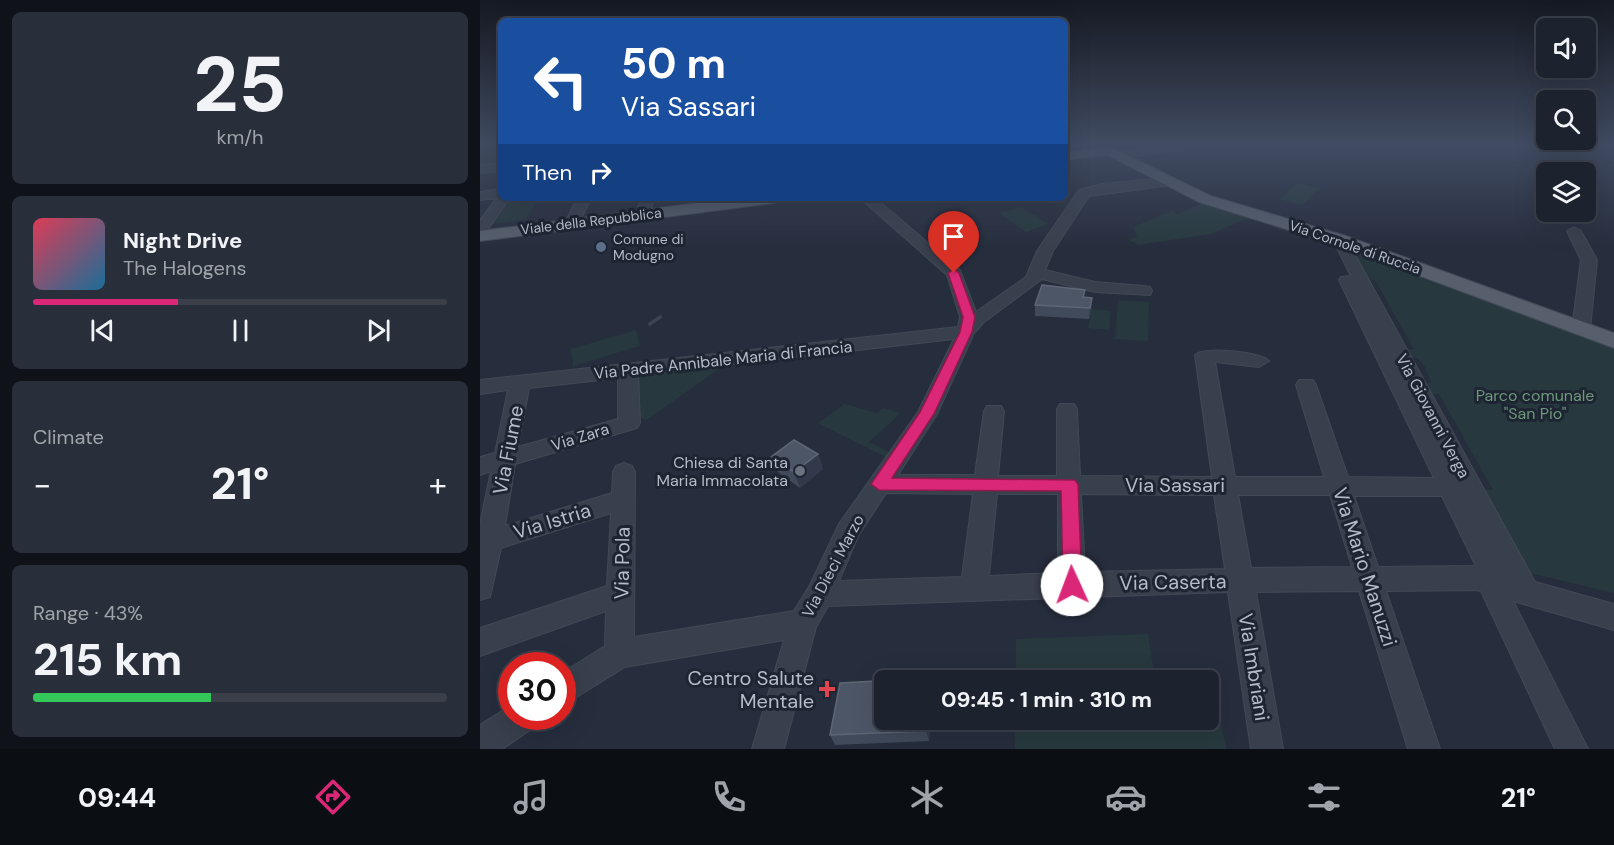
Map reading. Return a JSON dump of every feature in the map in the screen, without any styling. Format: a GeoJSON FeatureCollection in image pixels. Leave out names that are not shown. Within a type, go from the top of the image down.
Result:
{"type":"FeatureCollection","features":[{"type":"Feature","properties":{"kind":"main road","name":"Via Cornole di Ruccia"},"geometry":{"type":"LineString","coordinates":[[1162,179],[1205,199],[1332,237],[1614,340]]}},
{"type":"Feature","properties":{"kind":"main road","name":"Viale della Repubblica"},"geometry":{"type":"LineString","coordinates":[[480,231],[575,217],[647,203],[679,201]]}},
{"type":"Feature","properties":{"kind":"main road","name":"Viale della Repubblica"},"geometry":{"type":"LineString","coordinates":[[480,231],[747,201]]}},
{"type":"Feature","properties":{"kind":"street"},"geometry":{"type":"LineString","coordinates":[[966,332],[978,318],[1033,280],[1046,251],[1084,193],[1102,188],[1167,182]]}},
{"type":"Feature","properties":{"kind":"street"},"geometry":{"type":"LineString","coordinates":[[480,196],[498,193]]}},
{"type":"Feature","properties":{"kind":"street"},"geometry":{"type":"LineString","coordinates":[[480,231],[501,201]]}},
{"type":"Feature","properties":{"kind":"street"},"geometry":{"type":"LineString","coordinates":[[575,217],[583,201]]}},
{"type":"Feature","properties":{"kind":"street","name":"Via Dieci Marzo"},"geometry":{"type":"LineString","coordinates":[[768,749],[803,623],[820,594],[848,531],[927,414],[966,332],[969,317],[954,273],[870,201]]}},
{"type":"Feature","properties":{"kind":"street"},"geometry":{"type":"LineString","coordinates":[[1574,231],[1589,260],[1581,329]]}},
{"type":"Feature","properties":{"kind":"street","name":"Via Giovanni Verga"},"geometry":{"type":"LineString","coordinates":[[1332,237],[1459,486],[1526,592]]}},
{"type":"Feature","properties":{"kind":"street"},"geometry":{"type":"LineString","coordinates":[[1038,273],[1095,287],[1144,291]]}},
{"type":"Feature","properties":{"kind":"street","name":"Via Padre Annibale Maria di Francia"},"geometry":{"type":"LineString","coordinates":[[480,387],[966,332]]}},
{"type":"Feature","properties":{"kind":"street","name":"Via Imbriani"},"geometry":{"type":"LineString","coordinates":[[1259,361],[1204,355],[1267,749]]}},
{"type":"Feature","properties":{"kind":"street","name":"Via Zara"},"geometry":{"type":"LineString","coordinates":[[480,466],[629,423],[628,370]]}},
{"type":"Feature","properties":{"kind":"street","name":"Via Fiume"},"geometry":{"type":"LineString","coordinates":[[480,588],[485,542],[507,459],[520,382]]}},
{"type":"Feature","properties":{"kind":"street","name":"Via Mario Manuzzi"},"geometry":{"type":"LineString","coordinates":[[1306,385],[1424,749]]}},
{"type":"Feature","properties":{"kind":"street"},"geometry":{"type":"LineString","coordinates":[[1067,409],[1072,585]]}},
{"type":"Feature","properties":{"kind":"street"},"geometry":{"type":"LineString","coordinates":[[974,588],[994,411]]}},
{"type":"Feature","properties":{"kind":"street","name":"Via Pola"},"geometry":{"type":"LineString","coordinates":[[620,654],[624,472]]}},
{"type":"Feature","properties":{"kind":"street","name":"Via Sassari"},"geometry":{"type":"LineString","coordinates":[[879,484],[1459,486]]}},
{"type":"Feature","properties":{"kind":"street","name":"Via Giovanni Verga"},"geometry":{"type":"LineString","coordinates":[[1459,486],[1494,583],[1572,749]]}},
{"type":"Feature","properties":{"kind":"street","name":"Via Istria"},"geometry":{"type":"LineString","coordinates":[[485,542],[624,499]]}},
{"type":"Feature","properties":{"kind":"street","name":"Via Caserta"},"geometry":{"type":"LineString","coordinates":[[820,594],[1239,580],[1477,578],[1614,617]]}},
{"type":"Feature","properties":{"kind":"street"},"geometry":{"type":"LineString","coordinates":[[480,642],[622,593]]}},
{"type":"Feature","properties":{"kind":"street"},"geometry":{"type":"LineString","coordinates":[[576,682],[620,654],[803,623]]}},
{"type":"Feature","properties":{"kind":"street"},"geometry":{"type":"LineString","coordinates":[[480,744],[502,730]]}},
{"type":"Feature","properties":{"kind":"green space"},"geometry":{"type":"Polygon","coordinates":[[[1297,183],[1319,188],[1302,205],[1280,199],[1297,183]]]}},
{"type":"Feature","properties":{"kind":"green space"},"geometry":{"type":"Polygon","coordinates":[[[510,201],[538,201],[526,219],[494,224],[510,201]]]}},
{"type":"Feature","properties":{"kind":"green space"},"geometry":{"type":"Polygon","coordinates":[[[1203,203],[1250,217],[1211,234],[1138,245],[1129,240],[1137,237],[1133,227],[1172,211],[1178,214],[1203,203]]]}},
{"type":"Feature","properties":{"kind":"green space"},"geometry":{"type":"Polygon","coordinates":[[[1021,207],[1048,224],[1026,232],[999,213],[1021,207]]]}},
{"type":"Feature","properties":{"kind":"green space","name":"Parco comunale \"San Pio\""},"geometry":{"type":"Polygon","coordinates":[[[1354,253],[1614,348],[1614,593],[1526,572],[1481,490],[1493,490],[1439,394],[1428,394],[1425,387],[1431,381],[1426,369],[1421,362],[1405,350],[1414,349],[1375,280],[1367,279],[1354,253]]]}},
{"type":"Feature","properties":{"kind":"green space"},"geometry":{"type":"Polygon","coordinates":[[[1118,300],[1149,302],[1148,341],[1115,339],[1118,300]]]}},
{"type":"Feature","properties":{"kind":"green space"},"geometry":{"type":"Polygon","coordinates":[[[1092,309],[1111,311],[1109,330],[1088,328],[1092,309]]]}},
{"type":"Feature","properties":{"kind":"green space"},"geometry":{"type":"Polygon","coordinates":[[[636,330],[640,346],[573,366],[571,349],[636,330]]]}},
{"type":"Feature","properties":{"kind":"green space"},"geometry":{"type":"Polygon","coordinates":[[[722,367],[646,420],[637,416],[638,377],[640,375],[722,367]]]}},
{"type":"Feature","properties":{"kind":"green space"},"geometry":{"type":"Polygon","coordinates":[[[844,404],[877,413],[883,408],[901,413],[869,442],[891,453],[888,458],[818,423],[844,404]]]}},
{"type":"Feature","properties":{"kind":"green space"},"geometry":{"type":"Polygon","coordinates":[[[1148,634],[1153,670],[1016,670],[1016,639],[1148,634]]]}},
{"type":"Feature","properties":{"kind":"green space"},"geometry":{"type":"Polygon","coordinates":[[[1219,718],[1227,749],[1015,749],[1015,730],[1219,730],[1219,718]]]}},
{"type":"Feature","properties":{"kind":"building"},"geometry":{"type":"Polygon","coordinates":[[[1042,285],[1085,290],[1083,297],[1092,298],[1090,308],[1035,305],[1042,285]]]}},
{"type":"Feature","properties":{"kind":"building"},"geometry":{"type":"Polygon","coordinates":[[[794,440],[818,454],[794,472],[771,457],[794,440]]]}},
{"type":"Feature","properties":{"kind":"building"},"geometry":{"type":"Polygon","coordinates":[[[874,681],[874,730],[926,731],[830,735],[840,683],[874,681]]]}},
{"type":"Feature","properties":{"kind":"place","name":"Comune di Modugno"},"geometry":{"type":"Point","coordinates":[601,247]}},
{"type":"Feature","properties":{"kind":"place","name":"Chiesa di Santa Maria Immacolata"},"geometry":{"type":"Point","coordinates":[800,471]}},
{"type":"Feature","properties":{"kind":"place","name":"Centro Salute Mentale"},"geometry":{"type":"Point","coordinates":[827,689]}},
{"type":"Feature","properties":{"kind":"route"},"geometry":{"type":"LineString","coordinates":[[954,273],[969,317],[966,332],[927,414],[879,484],[1070,484],[1072,585]]}}]}
